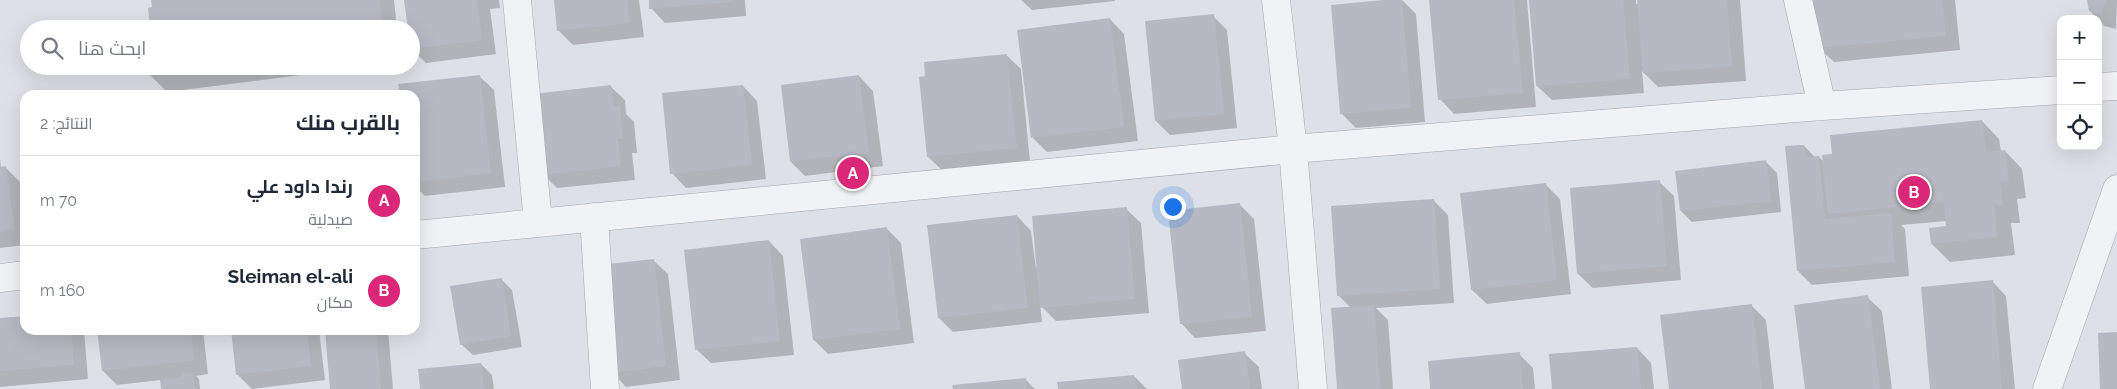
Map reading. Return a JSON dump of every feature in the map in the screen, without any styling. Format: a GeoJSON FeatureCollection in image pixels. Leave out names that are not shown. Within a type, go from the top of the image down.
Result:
{"type":"FeatureCollection","features":[{"type":"Feature","properties":{"kind":"street"},"geometry":{"type":"LineString","coordinates":[[517,0],[538,223]]}},
{"type":"Feature","properties":{"kind":"street"},"geometry":{"type":"LineString","coordinates":[[1276,0],[1293,149],[1313,389]]}},
{"type":"Feature","properties":{"kind":"street"},"geometry":{"type":"LineString","coordinates":[[1798,0],[1822,106]]}},
{"type":"Feature","properties":{"kind":"street"},"geometry":{"type":"LineString","coordinates":[[2102,87],[2117,86]]}},
{"type":"Feature","properties":{"kind":"street"},"geometry":{"type":"LineString","coordinates":[[420,235],[1293,149],[1822,106],[2057,90]]}},
{"type":"Feature","properties":{"kind":"street"},"geometry":{"type":"LineString","coordinates":[[2047,389],[2117,189]]}},
{"type":"Feature","properties":{"kind":"street"},"geometry":{"type":"LineString","coordinates":[[594,217],[605,389]]}},
{"type":"Feature","properties":{"kind":"street"},"geometry":{"type":"LineString","coordinates":[[0,278],[20,276]]}},
{"type":"Feature","properties":{"kind":"building"},"geometry":{"type":"Polygon","coordinates":[[[151,0],[380,0],[383,20],[149,20],[148,8],[152,7],[151,0]]]}},
{"type":"Feature","properties":{"kind":"building"},"geometry":{"type":"Polygon","coordinates":[[[404,0],[477,0],[482,40],[420,48],[420,20],[407,20],[404,0]]]}},
{"type":"Feature","properties":{"kind":"building"},"geometry":{"type":"Polygon","coordinates":[[[554,0],[627,0],[630,23],[557,31],[554,0]]]}},
{"type":"Feature","properties":{"kind":"building"},"geometry":{"type":"Polygon","coordinates":[[[649,0],[732,0],[732,2],[649,9],[649,0]]]}},
{"type":"Feature","properties":{"kind":"building"},"geometry":{"type":"Polygon","coordinates":[[[1402,0],[1411,108],[1340,114],[1331,5],[1402,0]]]}},
{"type":"Feature","properties":{"kind":"building"},"geometry":{"type":"Polygon","coordinates":[[[1429,0],[1514,0],[1523,93],[1438,100],[1429,0]]]}},
{"type":"Feature","properties":{"kind":"building"},"geometry":{"type":"Polygon","coordinates":[[[1529,0],[1623,0],[1630,79],[1536,86],[1529,0]]]}},
{"type":"Feature","properties":{"kind":"building"},"geometry":{"type":"Polygon","coordinates":[[[1637,0],[1727,0],[1732,67],[1643,73],[1637,0]]]}},
{"type":"Feature","properties":{"kind":"building"},"geometry":{"type":"Polygon","coordinates":[[[1813,0],[1942,0],[1946,36],[1818,48],[1813,0]]]}},
{"type":"Feature","properties":{"kind":"building"},"geometry":{"type":"Polygon","coordinates":[[[2087,0],[2106,0],[2101,15],[2089,11],[2087,0]]]}},
{"type":"Feature","properties":{"kind":"building"},"geometry":{"type":"Polygon","coordinates":[[[1214,14],[1224,114],[1155,121],[1145,21],[1214,14]]]}},
{"type":"Feature","properties":{"kind":"building"},"geometry":{"type":"Polygon","coordinates":[[[1110,18],[1124,127],[1031,138],[1017,30],[1110,18]]]}},
{"type":"Feature","properties":{"kind":"building"},"geometry":{"type":"Polygon","coordinates":[[[1007,54],[1017,148],[927,157],[919,77],[925,76],[924,62],[1007,54]]]}},
{"type":"Feature","properties":{"kind":"building"},"geometry":{"type":"Polygon","coordinates":[[[480,75],[491,173],[420,181],[420,90],[399,90],[398,84],[480,75]]]}},
{"type":"Feature","properties":{"kind":"building"},"geometry":{"type":"Polygon","coordinates":[[[859,75],[869,152],[790,162],[781,85],[859,75]]]}},
{"type":"Feature","properties":{"kind":"building"},"geometry":{"type":"Polygon","coordinates":[[[611,85],[614,107],[620,106],[623,139],[618,139],[621,166],[542,175],[533,94],[611,85]]]}},
{"type":"Feature","properties":{"kind":"building"},"geometry":{"type":"Polygon","coordinates":[[[743,85],[752,165],[670,174],[662,93],[743,85]]]}},
{"type":"Feature","properties":{"kind":"building"},"geometry":{"type":"Polygon","coordinates":[[[1982,120],[1986,152],[2005,150],[2009,181],[2000,182],[2003,205],[1994,206],[1998,237],[1931,244],[1929,228],[1946,226],[1944,202],[1828,214],[1822,155],[1832,154],[1830,135],[1982,120]]]}},
{"type":"Feature","properties":{"kind":"building"},"geometry":{"type":"Polygon","coordinates":[[[1804,145],[1806,157],[1819,156],[1825,219],[1891,213],[1895,262],[1797,271],[1785,146],[1804,145]]]}},
{"type":"Feature","properties":{"kind":"building"},"geometry":{"type":"Polygon","coordinates":[[[1766,160],[1771,201],[1680,211],[1675,171],[1766,160]]]}},
{"type":"Feature","properties":{"kind":"building"},"geometry":{"type":"Polygon","coordinates":[[[6,166],[15,230],[0,232],[0,167],[6,166]]]}},
{"type":"Feature","properties":{"kind":"building"},"geometry":{"type":"Polygon","coordinates":[[[1660,180],[1667,266],[1577,274],[1570,188],[1660,180]]]}},
{"type":"Feature","properties":{"kind":"building"},"geometry":{"type":"Polygon","coordinates":[[[1546,183],[1557,280],[1471,290],[1460,193],[1546,183]]]}},
{"type":"Feature","properties":{"kind":"building"},"geometry":{"type":"Polygon","coordinates":[[[1434,199],[1440,289],[1337,296],[1331,206],[1434,199]]]}},
{"type":"Feature","properties":{"kind":"building"},"geometry":{"type":"Polygon","coordinates":[[[1240,203],[1252,317],[1180,324],[1168,211],[1240,203]]]}},
{"type":"Feature","properties":{"kind":"building"},"geometry":{"type":"Polygon","coordinates":[[[1127,207],[1135,299],[1040,308],[1032,216],[1127,207]]]}},
{"type":"Feature","properties":{"kind":"building"},"geometry":{"type":"Polygon","coordinates":[[[1017,215],[1028,308],[938,318],[927,225],[1017,215]]]}},
{"type":"Feature","properties":{"kind":"building"},"geometry":{"type":"Polygon","coordinates":[[[887,227],[900,329],[813,340],[800,239],[887,227]]]}},
{"type":"Feature","properties":{"kind":"building"},"geometry":{"type":"Polygon","coordinates":[[[769,240],[780,341],[695,350],[684,250],[769,240]]]}},
{"type":"Feature","properties":{"kind":"building"},"geometry":{"type":"Polygon","coordinates":[[[654,259],[666,366],[611,373],[598,265],[654,259]]]}},
{"type":"Feature","properties":{"kind":"building"},"geometry":{"type":"Polygon","coordinates":[[[502,278],[511,336],[460,345],[450,286],[502,278]]]}},
{"type":"Feature","properties":{"kind":"building"},"geometry":{"type":"Polygon","coordinates":[[[1993,280],[2002,389],[1930,389],[1921,287],[1993,280]]]}},
{"type":"Feature","properties":{"kind":"building"},"geometry":{"type":"Polygon","coordinates":[[[1868,295],[1880,389],[1805,389],[1794,305],[1868,295]]]}},
{"type":"Feature","properties":{"kind":"building"},"geometry":{"type":"Polygon","coordinates":[[[1752,304],[1762,389],[1669,389],[1660,315],[1752,304]]]}},
{"type":"Feature","properties":{"kind":"building"},"geometry":{"type":"Polygon","coordinates":[[[1374,305],[1380,389],[1337,389],[1331,308],[1374,305]]]}},
{"type":"Feature","properties":{"kind":"building"},"geometry":{"type":"Polygon","coordinates":[[[20,316],[20,335],[71,335],[74,365],[0,371],[0,318],[20,316]]]}},
{"type":"Feature","properties":{"kind":"building"},"geometry":{"type":"Polygon","coordinates":[[[2117,332],[2117,389],[2100,389],[2098,333],[2117,332]]]}},
{"type":"Feature","properties":{"kind":"building"},"geometry":{"type":"Polygon","coordinates":[[[98,335],[192,335],[194,360],[102,371],[98,335]]]}},
{"type":"Feature","properties":{"kind":"building"},"geometry":{"type":"Polygon","coordinates":[[[232,335],[308,335],[311,366],[236,375],[232,335]]]}},
{"type":"Feature","properties":{"kind":"building"},"geometry":{"type":"Polygon","coordinates":[[[325,335],[376,335],[381,389],[330,389],[325,335]]]}},
{"type":"Feature","properties":{"kind":"building"},"geometry":{"type":"Polygon","coordinates":[[[1637,347],[1641,389],[1552,389],[1549,354],[1637,347]]]}},
{"type":"Feature","properties":{"kind":"building"},"geometry":{"type":"Polygon","coordinates":[[[1245,351],[1250,389],[1182,389],[1178,360],[1245,351]]]}},
{"type":"Feature","properties":{"kind":"building"},"geometry":{"type":"Polygon","coordinates":[[[1520,352],[1523,389],[1430,389],[1428,361],[1520,352]]]}},
{"type":"Feature","properties":{"kind":"building"},"geometry":{"type":"Polygon","coordinates":[[[481,363],[484,389],[420,389],[418,369],[481,363]]]}},
{"type":"Feature","properties":{"kind":"building"},"geometry":{"type":"Polygon","coordinates":[[[193,372],[195,389],[161,389],[160,380],[182,377],[182,373],[193,372]]]}},
{"type":"Feature","properties":{"kind":"building"},"geometry":{"type":"Polygon","coordinates":[[[1134,375],[1136,389],[1058,389],[1057,382],[1134,375]]]}},
{"type":"Feature","properties":{"kind":"building"},"geometry":{"type":"Polygon","coordinates":[[[1026,378],[1027,389],[953,389],[952,385],[1026,378]]]}},
{"type":"Feature","properties":{"kind":"place","name":"رندا داود علي"},"geometry":{"type":"Point","coordinates":[853,173]}},
{"type":"Feature","properties":{"kind":"place","name":"Sleiman el-ali"},"geometry":{"type":"Point","coordinates":[1914,192]}}]}
